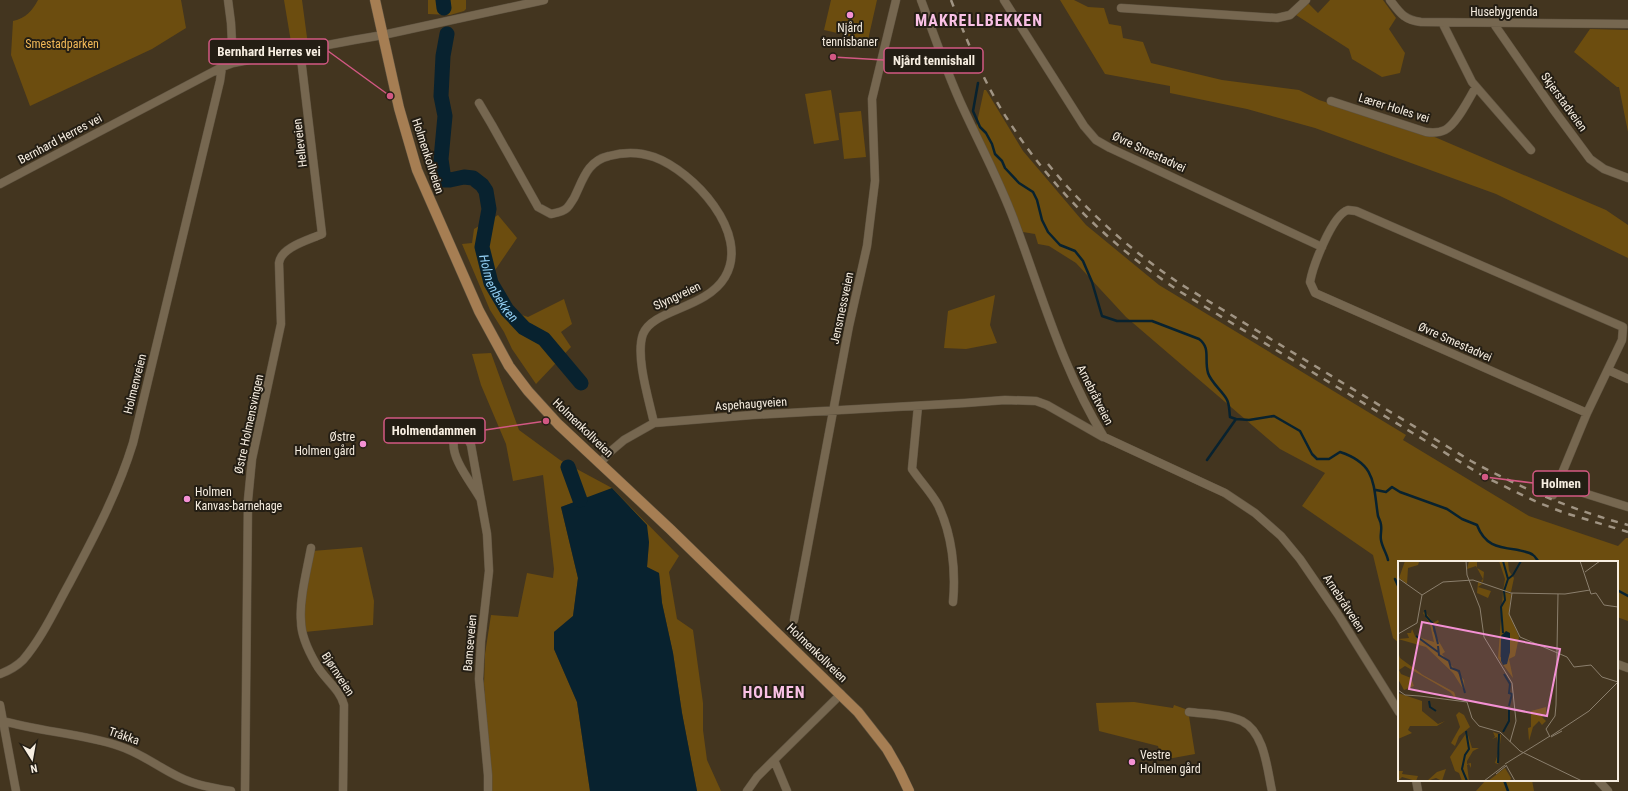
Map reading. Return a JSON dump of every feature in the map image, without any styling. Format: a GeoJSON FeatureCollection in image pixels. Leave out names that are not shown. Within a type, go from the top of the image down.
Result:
{"type":"FeatureCollection","features":[{"type":"Feature","properties":{"kind":"main road","name":"Holmenkollveien"},"geometry":{"type":"LineString","coordinates":[[375,0],[399,108],[417,170],[436,217],[484,324],[509,366],[528,391],[558,424],[600,462],[841,694],[864,718],[880,739],[898,768],[909,791]]}},
{"type":"Feature","properties":{"kind":"street"},"geometry":{"type":"LineString","coordinates":[[228,0],[232,30],[233,64]]}},
{"type":"Feature","properties":{"kind":"street","name":"Bernhard Herres vei"},"geometry":{"type":"LineString","coordinates":[[0,184],[222,67],[300,50],[383,35],[544,0]]}},
{"type":"Feature","properties":{"kind":"street","name":"Jensmessveien"},"geometry":{"type":"LineString","coordinates":[[794,620],[849,326],[869,234],[875,181],[872,99],[896,0]]}},
{"type":"Feature","properties":{"kind":"street","name":"Arnebråtveien"},"geometry":{"type":"LineString","coordinates":[[921,0],[936,43],[964,111],[1016,223],[1067,367],[1094,421],[1104,437],[1225,493],[1250,509],[1281,536],[1300,559],[1339,616],[1398,710]]}},
{"type":"Feature","properties":{"kind":"street","name":"Øvre Smestadvei"},"geometry":{"type":"LineString","coordinates":[[1004,0],[1084,126],[1096,140],[1110,148],[1322,247]]}},
{"type":"Feature","properties":{"kind":"street"},"geometry":{"type":"LineString","coordinates":[[1121,8],[1277,18],[1290,15],[1306,0]]}},
{"type":"Feature","properties":{"kind":"street","name":"Husebygrenda"},"geometry":{"type":"LineString","coordinates":[[1390,0],[1404,17],[1409,20],[1421,22],[1443,24],[1628,24]]}},
{"type":"Feature","properties":{"kind":"street"},"geometry":{"type":"LineString","coordinates":[[1443,24],[1476,87],[1531,150]]}},
{"type":"Feature","properties":{"kind":"street","name":"Skjerstadveien"},"geometry":{"type":"LineString","coordinates":[[1494,24],[1590,159],[1604,169],[1628,178]]}},
{"type":"Feature","properties":{"kind":"street","name":"Helleveien"},"geometry":{"type":"LineString","coordinates":[[300,50],[322,234]]}},
{"type":"Feature","properties":{"kind":"street","name":"Holmenveien"},"geometry":{"type":"LineString","coordinates":[[0,674],[16,666],[24,659],[44,629],[93,539],[124,471],[133,443],[220,81],[222,67]]}},
{"type":"Feature","properties":{"kind":"street","name":"Lærer Holes vei"},"geometry":{"type":"LineString","coordinates":[[1331,101],[1426,132],[1436,133],[1451,126],[1476,87]]}},
{"type":"Feature","properties":{"kind":"street","name":"Slyngveien"},"geometry":{"type":"LineString","coordinates":[[478,103],[538,207],[551,214],[569,207],[584,174],[595,162],[603,157],[630,153],[653,157],[667,163],[683,173],[700,189],[718,212],[730,242],[732,256],[730,267],[725,278],[709,295],[699,301],[656,319],[648,325],[643,334],[640,355],[654,423]]}},
{"type":"Feature","properties":{"kind":"street","name":"Øvre Smestadvei"},"geometry":{"type":"LineString","coordinates":[[1348,210],[1356,211],[1622,327],[1622,340],[1608,370],[1587,413],[1315,293],[1310,282],[1322,247],[1339,215],[1348,210]]}},
{"type":"Feature","properties":{"kind":"street","name":"Østre Holmensvingen"},"geometry":{"type":"LineString","coordinates":[[245,791],[248,500],[252,459],[281,324],[278,270],[279,259],[287,250],[322,234]]}},
{"type":"Feature","properties":{"kind":"street"},"geometry":{"type":"LineString","coordinates":[[1608,370],[1628,379]]}},
{"type":"Feature","properties":{"kind":"street","name":"Aspehaugveien"},"geometry":{"type":"LineString","coordinates":[[600,462],[624,440],[654,423],[752,415],[1005,400],[1036,401],[1047,405],[1104,437]]}},
{"type":"Feature","properties":{"kind":"street"},"geometry":{"type":"LineString","coordinates":[[918,406],[912,469],[937,503],[943,517],[952,552],[954,578],[953,602]]}},
{"type":"Feature","properties":{"kind":"street"},"geometry":{"type":"LineString","coordinates":[[1553,495],[1587,413]]}},
{"type":"Feature","properties":{"kind":"street","name":"Bamseveien"},"geometry":{"type":"LineString","coordinates":[[480,498],[455,456],[452,447],[454,440],[459,435],[467,437],[471,445],[488,534],[489,571],[481,641],[479,679],[488,775],[488,791]]}},
{"type":"Feature","properties":{"kind":"street"},"geometry":{"type":"LineString","coordinates":[[1558,485],[1628,507]]}},
{"type":"Feature","properties":{"kind":"street","name":"Bjørnveien"},"geometry":{"type":"LineString","coordinates":[[311,548],[301,610],[301,622],[304,637],[316,664],[342,698],[344,705],[343,791]]}},
{"type":"Feature","properties":{"kind":"street"},"geometry":{"type":"LineString","coordinates":[[1618,664],[1628,668]]}},
{"type":"Feature","properties":{"kind":"street"},"geometry":{"type":"LineString","coordinates":[[747,791],[757,777],[841,694]]}},
{"type":"Feature","properties":{"kind":"street"},"geometry":{"type":"LineString","coordinates":[[0,705],[1,720],[16,791]]}},
{"type":"Feature","properties":{"kind":"street"},"geometry":{"type":"LineString","coordinates":[[1189,712],[1216,715],[1241,721],[1248,726],[1256,735],[1262,750],[1272,791]]}},
{"type":"Feature","properties":{"kind":"street","name":"Tråkka"},"geometry":{"type":"LineString","coordinates":[[1,720],[118,745],[139,754],[185,780],[232,791]]}},
{"type":"Feature","properties":{"kind":"street"},"geometry":{"type":"LineString","coordinates":[[774,760],[787,791]]}},
{"type":"Feature","properties":{"kind":"street"},"geometry":{"type":"LineString","coordinates":[[1416,781],[1418,791]]}},
{"type":"Feature","properties":{"kind":"street"},"geometry":{"type":"LineString","coordinates":[[1599,781],[1608,791]]}},
{"type":"Feature","properties":{"kind":"green space","name":"Smestadparken"},"geometry":{"type":"Polygon","coordinates":[[[38,0],[181,0],[186,28],[152,49],[30,106],[11,55],[13,21],[28,14],[38,0]]]}},
{"type":"Feature","properties":{"kind":"green space"},"geometry":{"type":"Polygon","coordinates":[[[284,0],[302,0],[308,45],[292,48],[284,0]]]}},
{"type":"Feature","properties":{"kind":"green space"},"geometry":{"type":"Polygon","coordinates":[[[428,0],[466,0],[466,9],[450,15],[428,14],[428,0]]]}},
{"type":"Feature","properties":{"kind":"green space","name":"Njård tennisbaner"},"geometry":{"type":"Polygon","coordinates":[[[831,0],[877,0],[868,40],[824,30],[831,0]]]}},
{"type":"Feature","properties":{"kind":"green space"},"geometry":{"type":"Polygon","coordinates":[[[1060,0],[1074,0],[1088,7],[1104,8],[1109,24],[1121,26],[1123,38],[1143,42],[1151,63],[1222,80],[1299,90],[1319,100],[1430,135],[1606,210],[1628,225],[1628,258],[1496,194],[1315,128],[1247,109],[1170,93],[1170,86],[1105,74],[1060,0]]]}},
{"type":"Feature","properties":{"kind":"green space"},"geometry":{"type":"Polygon","coordinates":[[[1330,0],[1383,0],[1396,18],[1389,29],[1405,53],[1400,73],[1382,77],[1352,59],[1349,49],[1296,15],[1308,3],[1318,13],[1330,0]]]}},
{"type":"Feature","properties":{"kind":"green space"},"geometry":{"type":"Polygon","coordinates":[[[1590,29],[1628,30],[1628,132],[1619,87],[1617,87],[1574,52],[1590,29]]]}},
{"type":"Feature","properties":{"kind":"green space"},"geometry":{"type":"Polygon","coordinates":[[[831,90],[839,140],[814,144],[805,94],[831,90]]]}},
{"type":"Feature","properties":{"kind":"green space"},"geometry":{"type":"Polygon","coordinates":[[[984,90],[986,90],[1023,151],[1086,225],[1159,285],[1406,435],[1403,440],[1529,516],[1618,546],[1626,538],[1628,538],[1628,621],[1618,617],[1618,561],[1398,561],[1398,642],[1393,638],[1373,555],[1302,506],[1325,473],[1280,449],[1126,317],[1076,263],[1049,246],[1038,244],[1035,234],[1023,232],[976,127],[984,90]]]}},
{"type":"Feature","properties":{"kind":"green space"},"geometry":{"type":"Polygon","coordinates":[[[861,111],[866,157],[844,159],[839,113],[861,111]]]}},
{"type":"Feature","properties":{"kind":"green space"},"geometry":{"type":"Polygon","coordinates":[[[498,215],[517,238],[487,282],[501,308],[528,317],[564,299],[572,324],[561,332],[571,347],[536,384],[512,349],[504,332],[490,310],[462,244],[472,243],[474,229],[498,215]]]}},
{"type":"Feature","properties":{"kind":"green space"},"geometry":{"type":"Polygon","coordinates":[[[995,295],[990,325],[997,343],[966,349],[944,348],[948,311],[995,295]]]}},
{"type":"Feature","properties":{"kind":"green space"},"geometry":{"type":"Polygon","coordinates":[[[491,353],[519,430],[560,460],[612,488],[679,556],[669,572],[677,619],[693,630],[703,703],[703,730],[707,760],[721,791],[697,791],[682,713],[673,653],[662,603],[659,573],[647,567],[649,542],[580,500],[561,507],[578,578],[573,616],[554,632],[554,649],[577,702],[590,791],[492,791],[484,684],[485,654],[491,615],[518,617],[527,573],[553,578],[554,569],[543,475],[513,481],[506,444],[481,385],[472,354],[491,353]]]}},
{"type":"Feature","properties":{"kind":"green space"},"geometry":{"type":"Polygon","coordinates":[[[362,547],[374,601],[373,625],[305,632],[302,614],[312,551],[362,547]]]}},
{"type":"Feature","properties":{"kind":"green space"},"geometry":{"type":"Polygon","coordinates":[[[1134,702],[1173,708],[1174,705],[1188,710],[1195,754],[1162,760],[1158,746],[1099,731],[1096,703],[1134,702]]]}},
{"type":"Feature","properties":{"kind":"green space"},"geometry":{"type":"Polygon","coordinates":[[[1485,781],[1532,781],[1534,791],[1476,791],[1485,781]]]}},
{"type":"Feature","properties":{"kind":"water"},"geometry":{"type":"Polygon","coordinates":[[[612,488],[647,525],[649,542],[647,567],[659,573],[662,603],[673,653],[682,713],[697,791],[590,791],[577,702],[554,649],[554,632],[573,616],[578,578],[561,507],[612,488]]]}},
{"type":"Feature","properties":{"kind":"waterway","name":"Holmenbekken"},"geometry":{"type":"LineString","coordinates":[[443,0],[444,8]]}},
{"type":"Feature","properties":{"kind":"waterway","name":"Holmenbekken"},"geometry":{"type":"LineString","coordinates":[[447,34],[443,56],[441,96],[445,116],[441,159],[444,180],[464,177],[473,178],[482,185],[486,191],[489,209],[482,247],[491,283],[507,310],[524,328],[544,339],[581,383]]}},
{"type":"Feature","properties":{"kind":"waterway","name":"MAKRELLBEKKEN"},"geometry":{"type":"LineString","coordinates":[[978,83],[973,111],[980,127],[986,133],[995,154],[1002,161],[1005,168],[1019,183],[1033,192],[1037,200],[1042,220],[1048,232],[1060,245],[1075,251],[1083,261],[1092,282],[1102,316],[1117,321],[1152,321],[1199,339],[1205,346],[1208,373],[1211,380],[1227,400],[1230,417],[1249,420],[1274,416],[1300,431],[1312,454],[1317,459],[1329,459],[1340,452],[1361,463],[1367,469],[1374,485],[1378,516],[1381,524],[1381,540],[1388,560]]}},
{"type":"Feature","properties":{"kind":"waterway"},"geometry":{"type":"LineString","coordinates":[[1207,460],[1236,419]]}},
{"type":"Feature","properties":{"kind":"waterway","name":"Holmenbekken"},"geometry":{"type":"LineString","coordinates":[[568,467],[580,500]]}},
{"type":"Feature","properties":{"kind":"waterway"},"geometry":{"type":"LineString","coordinates":[[1376,490],[1386,492],[1392,487],[1400,492],[1447,509],[1462,519],[1477,525],[1484,537],[1493,544],[1504,548],[1530,553],[1538,561]]}},
{"type":"Feature","properties":{"kind":"waterway","name":"MAKRELLBEKKEN"},"geometry":{"type":"LineString","coordinates":[[1395,579],[1398,586]]}},
{"type":"Feature","properties":{"kind":"waterway"},"geometry":{"type":"LineString","coordinates":[[1618,591],[1628,596]]}},
{"type":"Feature","properties":{"kind":"waterway","name":"MAKRELLBEKKEN"},"geometry":{"type":"LineString","coordinates":[[1504,781],[1508,791]]}},
{"type":"Feature","properties":{"kind":"railway"},"geometry":{"type":"LineString","coordinates":[[951,0],[991,91],[1025,146],[1044,170],[1084,214],[1130,255],[1179,291],[1485,477],[1539,503],[1565,513],[1628,532]]}},
{"type":"Feature","properties":{"kind":"railway"},"geometry":{"type":"LineString","coordinates":[[1048,164],[1078,198],[1110,230],[1163,272],[1182,285],[1471,461],[1547,498],[1628,525]]}},
{"type":"Feature","properties":{"kind":"place","name":"Njård tennisbaner"},"geometry":{"type":"Point","coordinates":[850,15]}},
{"type":"Feature","properties":{"kind":"place","name":"Njård tennishall"},"geometry":{"type":"Point","coordinates":[833,57]}},
{"type":"Feature","properties":{"kind":"place","name":"Bernhard Herres vei"},"geometry":{"type":"Point","coordinates":[390,96]}},
{"type":"Feature","properties":{"kind":"place","name":"Holmendammen"},"geometry":{"type":"Point","coordinates":[546,421]}},
{"type":"Feature","properties":{"kind":"place","name":"Østre Holmen gård"},"geometry":{"type":"Point","coordinates":[363,444]}},
{"type":"Feature","properties":{"kind":"place","name":"Holmen"},"geometry":{"type":"Point","coordinates":[1485,477]}},
{"type":"Feature","properties":{"kind":"place","name":"Holmen Kanvas-barnehage"},"geometry":{"type":"Point","coordinates":[187,499]}},
{"type":"Feature","properties":{"kind":"place","name":"Vestre Holmen gård"},"geometry":{"type":"Point","coordinates":[1132,762]}},
{"type":"Feature","properties":{"kind":"district","name":"MAKRELLBEKKEN"},"geometry":{"type":"Point","coordinates":[979,20]}},
{"type":"Feature","properties":{"kind":"district","name":"HOLMEN"},"geometry":{"type":"Point","coordinates":[774,692]}}]}
